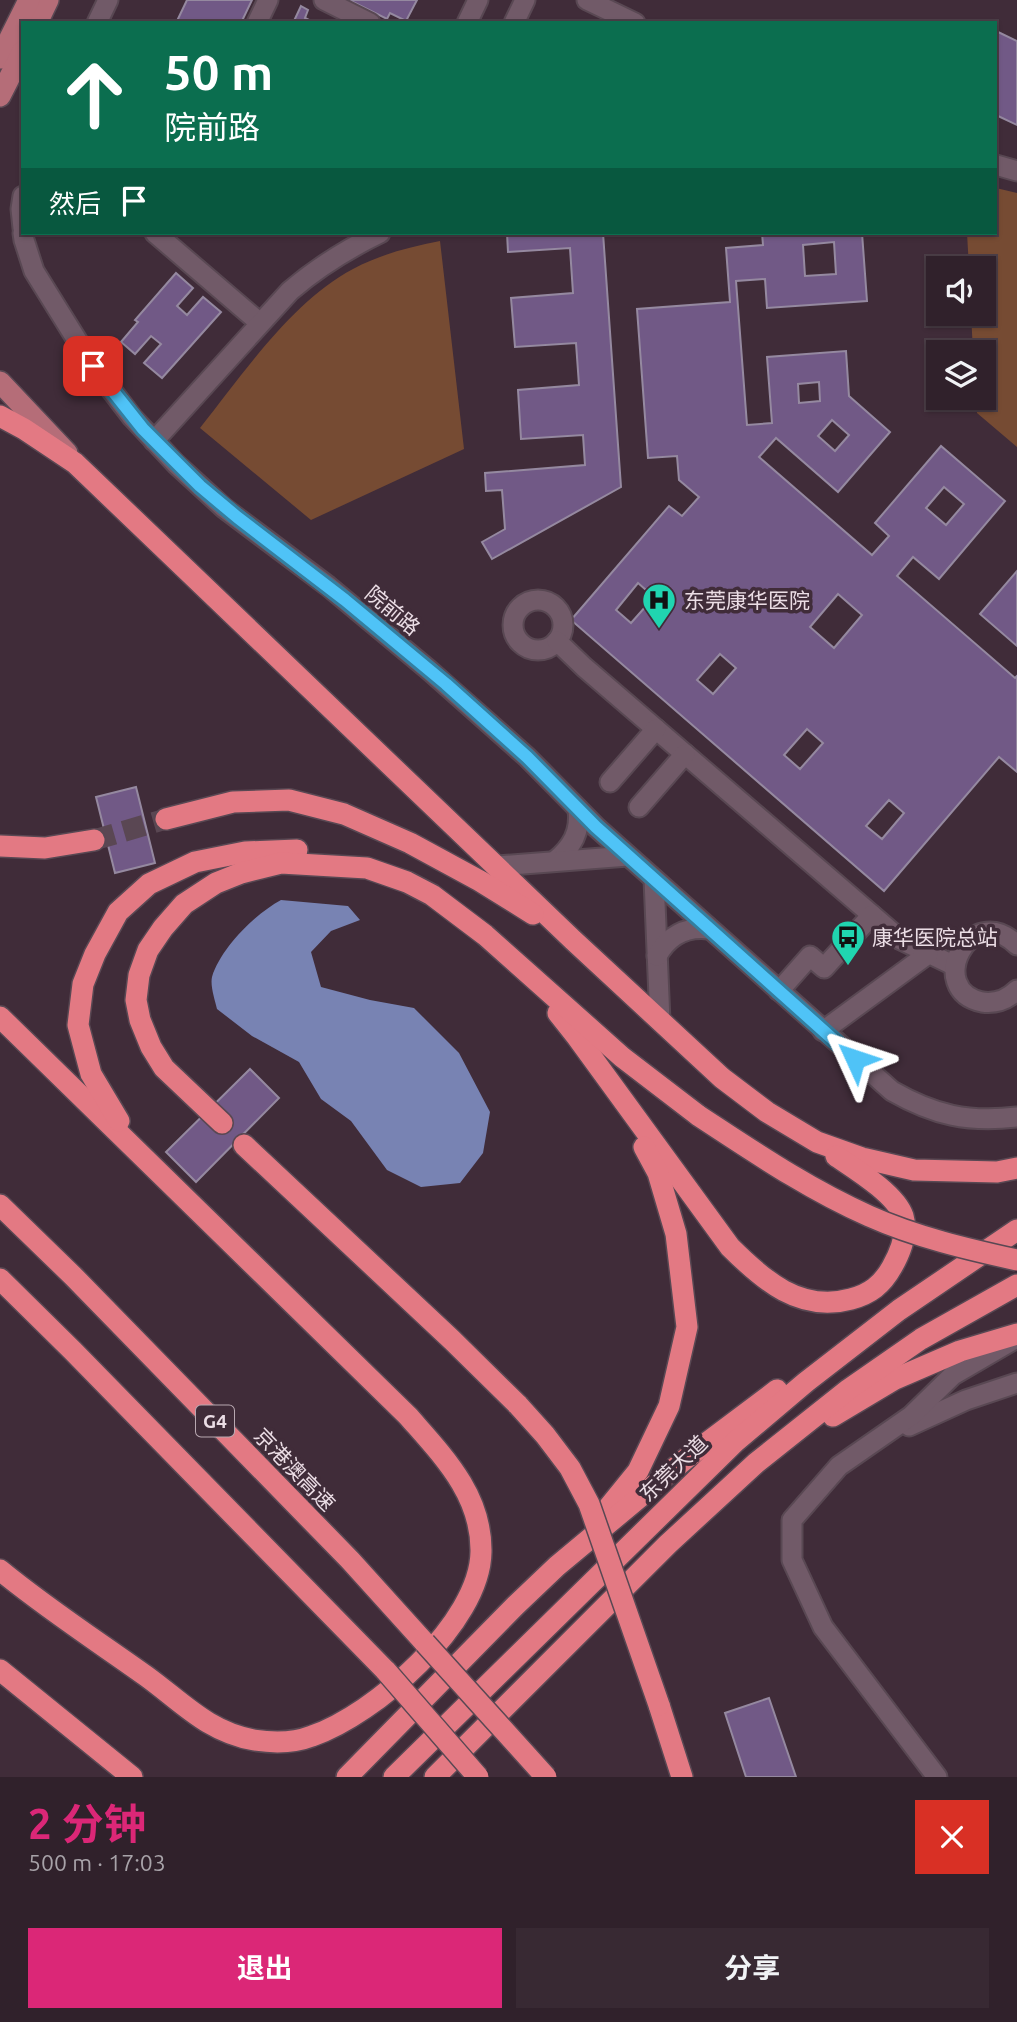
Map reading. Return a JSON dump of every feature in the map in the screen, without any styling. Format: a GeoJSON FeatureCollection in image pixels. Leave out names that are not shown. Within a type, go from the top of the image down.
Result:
{"type":"FeatureCollection","features":[{"type":"Feature","properties":{"kind":"highway"},"geometry":{"type":"LineString","coordinates":[[0,416],[75,463],[573,940],[722,1078],[767,1112],[817,1142],[888,1193],[903,1216],[904,1241],[888,1274],[869,1294],[840,1302],[814,1302],[782,1291],[756,1272],[730,1247],[577,1037],[517,963]]}},
{"type":"Feature","properties":{"kind":"highway"},"geometry":{"type":"LineString","coordinates":[[166,819],[233,802],[289,800],[344,814],[410,843],[468,874],[573,940]]}},
{"type":"Feature","properties":{"kind":"highway"},"geometry":{"type":"LineString","coordinates":[[0,846],[45,848],[94,840]]}},
{"type":"Feature","properties":{"kind":"highway"},"geometry":{"type":"LineString","coordinates":[[164,1177],[115,1116],[91,1074],[78,1025],[83,984],[95,954],[118,912],[149,884],[195,862],[245,852],[297,849],[331,856],[367,868],[407,882],[432,895],[469,922],[622,1057],[699,1116],[794,1178],[870,1217],[955,1247],[1017,1260]]}},
{"type":"Feature","properties":{"kind":"highway"},"geometry":{"type":"LineString","coordinates":[[222,1123],[164,1068],[151,1047],[140,1020],[136,1000],[139,975],[148,950],[184,904],[216,883],[241,873],[281,863],[367,868]]}},
{"type":"Feature","properties":{"kind":"highway"},"geometry":{"type":"LineString","coordinates":[[0,1017],[408,1416],[449,1462],[464,1486],[475,1509],[481,1555],[474,1584],[463,1608],[447,1632],[402,1678],[340,1724],[310,1737],[283,1742],[253,1740],[218,1730],[0,1570]]}},
{"type":"Feature","properties":{"kind":"highway"},"geometry":{"type":"LineString","coordinates":[[557,1566],[609,1509],[638,1471],[669,1406],[687,1327],[676,1234],[657,1173],[619,1095]]}},
{"type":"Feature","properties":{"kind":"highway"},"geometry":{"type":"LineString","coordinates":[[817,1142],[862,1158],[914,1170],[997,1172],[1017,1168]]}},
{"type":"Feature","properties":{"kind":"highway"},"geometry":{"type":"LineString","coordinates":[[244,1145],[518,1405],[570,1468],[589,1504],[682,1777]]}},
{"type":"Feature","properties":{"kind":"highway","name":"京港澳高速"},"geometry":{"type":"LineString","coordinates":[[0,1205],[73,1276],[350,1560],[545,1777]]}},
{"type":"Feature","properties":{"kind":"highway","name":"东莞大道"},"geometry":{"type":"LineString","coordinates":[[394,1777],[735,1442],[806,1382],[899,1310],[1017,1230]]}},
{"type":"Feature","properties":{"kind":"highway","name":"G4"},"geometry":{"type":"LineString","coordinates":[[0,1279],[386,1671],[478,1777]]}},
{"type":"Feature","properties":{"kind":"highway"},"geometry":{"type":"LineString","coordinates":[[435,1777],[668,1544],[756,1463],[849,1389],[920,1339],[1017,1285]]}},
{"type":"Feature","properties":{"kind":"highway"},"geometry":{"type":"LineString","coordinates":[[347,1777],[557,1566],[754,1406],[840,1345],[899,1310]]}},
{"type":"Feature","properties":{"kind":"highway"},"geometry":{"type":"LineString","coordinates":[[756,1463],[895,1379],[960,1351],[1017,1336]]}},
{"type":"Feature","properties":{"kind":"highway"},"geometry":{"type":"LineString","coordinates":[[0,1670],[132,1777]]}},
{"type":"Feature","properties":{"kind":"main road"},"geometry":{"type":"LineString","coordinates":[[0,58],[29,0]]}},
{"type":"Feature","properties":{"kind":"main road"},"geometry":{"type":"LineString","coordinates":[[38,21],[48,0]]}},
{"type":"Feature","properties":{"kind":"main road"},"geometry":{"type":"LineString","coordinates":[[0,96],[21,55]]}},
{"type":"Feature","properties":{"kind":"main road"},"geometry":{"type":"LineString","coordinates":[[0,382],[75,463]]}},
{"type":"Feature","properties":{"kind":"street"},"geometry":{"type":"LineString","coordinates":[[98,21],[108,0]]}},
{"type":"Feature","properties":{"kind":"street"},"geometry":{"type":"LineString","coordinates":[[258,21],[268,0]]}},
{"type":"Feature","properties":{"kind":"street"},"geometry":{"type":"LineString","coordinates":[[324,0],[366,21]]}},
{"type":"Feature","properties":{"kind":"street"},"geometry":{"type":"LineString","coordinates":[[468,21],[478,0]]}},
{"type":"Feature","properties":{"kind":"street"},"geometry":{"type":"LineString","coordinates":[[515,21],[525,0]]}},
{"type":"Feature","properties":{"kind":"street"},"geometry":{"type":"LineString","coordinates":[[587,0],[631,21]]}},
{"type":"Feature","properties":{"kind":"street"},"geometry":{"type":"LineString","coordinates":[[997,165],[1017,170]]}},
{"type":"Feature","properties":{"kind":"street","name":"院前路"},"geometry":{"type":"LineString","coordinates":[[24,235],[34,271],[85,354],[154,441],[200,486],[328,586],[429,670],[527,757],[653,879],[892,1091],[940,1114],[967,1119],[1017,1117]]}},
{"type":"Feature","properties":{"kind":"street"},"geometry":{"type":"LineString","coordinates":[[157,235],[260,323]]}},
{"type":"Feature","properties":{"kind":"street"},"geometry":{"type":"LineString","coordinates":[[154,441],[290,291],[313,271],[376,235]]}},
{"type":"Feature","properties":{"kind":"street"},"geometry":{"type":"LineString","coordinates":[[557,641],[901,940],[955,966]]}},
{"type":"Feature","properties":{"kind":"street"},"geometry":{"type":"LineString","coordinates":[[610,782],[656,729]]}},
{"type":"Feature","properties":{"kind":"street"},"geometry":{"type":"LineString","coordinates":[[639,807],[685,754]]}},
{"type":"Feature","properties":{"kind":"street"},"geometry":{"type":"LineString","coordinates":[[555,861],[568,850],[576,835],[578,809]]}},
{"type":"Feature","properties":{"kind":"street"},"geometry":{"type":"LineString","coordinates":[[497,866],[628,856]]}},
{"type":"Feature","properties":{"kind":"street"},"geometry":{"type":"LineString","coordinates":[[653,879],[660,1021]]}},
{"type":"Feature","properties":{"kind":"street"},"geometry":{"type":"LineString","coordinates":[[779,991],[810,956],[824,968],[872,915]]}},
{"type":"Feature","properties":{"kind":"street"},"geometry":{"type":"LineString","coordinates":[[657,957],[666,943],[678,933],[693,928],[709,929]]}},
{"type":"Feature","properties":{"kind":"street"},"geometry":{"type":"LineString","coordinates":[[1017,945],[1004,935],[979,934],[965,943],[956,958],[955,966],[958,983],[976,1000],[993,1003],[1017,990]]}},
{"type":"Feature","properties":{"kind":"street"},"geometry":{"type":"LineString","coordinates":[[823,1031],[928,954]]}},
{"type":"Feature","properties":{"kind":"street"},"geometry":{"type":"LineString","coordinates":[[937,1777],[823,1627],[792,1560],[792,1520],[839,1466],[911,1416],[953,1375],[1017,1336]]}},
{"type":"Feature","properties":{"kind":"street"},"geometry":{"type":"LineString","coordinates":[[873,1443],[966,1400],[1017,1383]]}},
{"type":"Feature","properties":{"kind":"shaded area"},"geometry":{"type":"Polygon","coordinates":[[[997,188],[1017,193],[1017,447],[977,413],[977,410],[996,410],[996,340],[972,340],[972,326],[996,326],[996,256],[968,256],[967,235],[997,235],[997,188]]]}},
{"type":"Feature","properties":{"kind":"shaded area"},"geometry":{"type":"Polygon","coordinates":[[[440,241],[464,449],[311,520],[200,428],[251,362],[309,300],[353,269],[374,259],[440,241]]]}},
{"type":"Feature","properties":{"kind":"water"},"geometry":{"type":"Polygon","coordinates":[[[281,900],[348,906],[360,920],[331,931],[311,952],[321,987],[414,1008],[459,1053],[490,1112],[483,1153],[460,1183],[421,1187],[387,1170],[351,1121],[321,1099],[299,1062],[252,1036],[217,1009],[212,989],[216,966],[240,933],[281,900]]]}},
{"type":"Feature","properties":{"kind":"building"},"geometry":{"type":"Polygon","coordinates":[[[187,0],[252,0],[242,21],[177,21],[187,0]]]}},
{"type":"Feature","properties":{"kind":"building"},"geometry":{"type":"Polygon","coordinates":[[[349,0],[417,0],[406,21],[390,13],[387,19],[349,0]]]}},
{"type":"Feature","properties":{"kind":"building"},"geometry":{"type":"Polygon","coordinates":[[[301,6],[308,10],[305,18],[308,21],[294,21],[301,6]]]}},
{"type":"Feature","properties":{"kind":"building"},"geometry":{"type":"Polygon","coordinates":[[[997,31],[1017,41],[1017,125],[997,115],[997,31]]]}},
{"type":"Feature","properties":{"kind":"building"},"geometry":{"type":"Polygon","coordinates":[[[507,235],[603,235],[621,487],[492,559],[482,542],[505,529],[502,490],[486,491],[485,473],[585,465],[583,435],[521,439],[518,390],[579,385],[576,343],[515,347],[511,298],[573,293],[570,248],[508,252],[507,235]]]}},
{"type":"Feature","properties":{"kind":"building"},"geometry":{"type":"Polygon","coordinates":[[[762,235],[862,235],[867,301],[767,308],[765,279],[736,281],[747,425],[772,423],[767,357],[846,351],[849,396],[890,432],[838,492],[776,438],[759,457],[872,555],[889,536],[875,523],[941,446],[1005,501],[939,579],[913,557],[897,576],[1015,678],[1017,676],[1017,772],[999,757],[884,891],[571,620],[669,506],[682,516],[699,497],[679,480],[677,456],[648,458],[637,309],[730,302],[726,248],[763,245],[762,235]],[[834,242],[803,245],[805,276],[836,274],[834,242]],[[819,382],[798,384],[799,403],[820,401],[819,382]],[[832,420],[818,436],[835,451],[849,435],[832,420]],[[944,487],[926,508],[946,525],[964,504],[944,487]],[[638,583],[616,610],[631,623],[654,597],[638,583]],[[838,594],[810,627],[834,648],[862,615],[838,594]],[[720,654],[697,680],[713,694],[736,668],[720,654]],[[807,729],[784,755],[800,769],[823,743],[807,729]],[[889,800],[866,826],[882,839],[904,813],[889,800]]]}},
{"type":"Feature","properties":{"kind":"building"},"geometry":{"type":"Polygon","coordinates":[[[176,273],[193,288],[177,306],[187,315],[203,297],[221,312],[162,378],[144,363],[161,344],[151,336],[135,354],[121,342],[138,322],[135,320],[176,273]]]}},
{"type":"Feature","properties":{"kind":"building"},"geometry":{"type":"Polygon","coordinates":[[[1017,571],[1017,646],[980,614],[1017,571]]]}},
{"type":"Feature","properties":{"kind":"building"},"geometry":{"type":"Polygon","coordinates":[[[136,787],[155,863],[115,873],[96,797],[136,787]]]}},
{"type":"Feature","properties":{"kind":"building"},"geometry":{"type":"Polygon","coordinates":[[[250,1069],[279,1098],[196,1182],[166,1152],[250,1069]]]}},
{"type":"Feature","properties":{"kind":"building"},"geometry":{"type":"Polygon","coordinates":[[[769,1698],[796,1777],[746,1777],[725,1713],[769,1698]]]}},
{"type":"Feature","properties":{"kind":"tunnel"},"geometry":{"type":"LineString","coordinates":[[94,840],[166,819]]}},
{"type":"Feature","properties":{"kind":"place","name":"东莞康华医院"},"geometry":{"type":"Point","coordinates":[659,630]}},
{"type":"Feature","properties":{"kind":"place","name":"康华医院总站"},"geometry":{"type":"Point","coordinates":[848,967]}},
{"type":"Feature","properties":{"kind":"route"},"geometry":{"type":"LineString","coordinates":[[93,366],[132,417],[200,486],[379,627],[446,684],[527,757],[596,827],[855,1059]]}}]}
